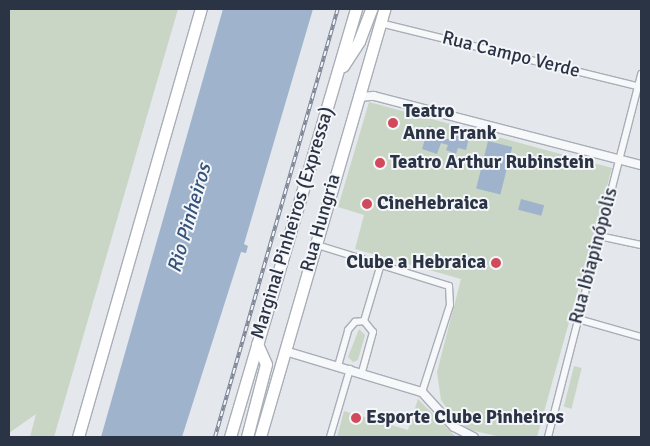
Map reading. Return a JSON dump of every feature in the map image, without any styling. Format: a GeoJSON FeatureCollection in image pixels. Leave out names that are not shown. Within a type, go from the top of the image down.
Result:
{"type":"FeatureCollection","features":[{"type":"Feature","properties":{"kind":"highway"},"geometry":{"type":"LineString","coordinates":[[78,437],[201,9]]}},
{"type":"Feature","properties":{"kind":"highway","name":"Marginal Pinheiros (Expressa)"},"geometry":{"type":"LineString","coordinates":[[230,437],[356,9]]}},
{"type":"Feature","properties":{"kind":"highway"},"geometry":{"type":"LineString","coordinates":[[336,76],[359,41],[371,9]]}},
{"type":"Feature","properties":{"kind":"highway","name":"Rua Hungria"},"geometry":{"type":"LineString","coordinates":[[260,437],[314,244],[384,9]]}},
{"type":"Feature","properties":{"kind":"highway"},"geometry":{"type":"LineString","coordinates":[[247,437],[265,373],[264,358],[257,344]]}},
{"type":"Feature","properties":{"kind":"street","name":"Rua Campo Verde"},"geometry":{"type":"LineString","coordinates":[[380,22],[640,87]]}},
{"type":"Feature","properties":{"kind":"street","name":"Rua Ibiapinópolis"},"geometry":{"type":"LineString","coordinates":[[548,437],[599,236],[640,87],[641,74]]}},
{"type":"Feature","properties":{"kind":"street"},"geometry":{"type":"LineString","coordinates":[[362,84],[374,96]]}},
{"type":"Feature","properties":{"kind":"street"},"geometry":{"type":"LineString","coordinates":[[358,97],[374,96],[641,165]]}},
{"type":"Feature","properties":{"kind":"street"},"geometry":{"type":"LineString","coordinates":[[599,236],[641,245]]}},
{"type":"Feature","properties":{"kind":"street"},"geometry":{"type":"LineString","coordinates":[[314,244],[445,283],[451,289],[450,305],[422,392]]}},
{"type":"Feature","properties":{"kind":"street"},"geometry":{"type":"LineString","coordinates":[[364,321],[381,264]]}},
{"type":"Feature","properties":{"kind":"street"},"geometry":{"type":"LineString","coordinates":[[578,319],[641,338]]}},
{"type":"Feature","properties":{"kind":"street"},"geometry":{"type":"LineString","coordinates":[[338,366],[348,330],[355,322],[364,321]]}},
{"type":"Feature","properties":{"kind":"street"},"geometry":{"type":"LineString","coordinates":[[362,372],[373,332],[364,321]]}},
{"type":"Feature","properties":{"kind":"street"},"geometry":{"type":"LineString","coordinates":[[285,351],[362,372],[422,392],[454,427],[474,437]]}},
{"type":"Feature","properties":{"kind":"street"},"geometry":{"type":"LineString","coordinates":[[330,437],[350,369]]}},
{"type":"Feature","properties":{"kind":"green space"},"geometry":{"type":"Polygon","coordinates":[[[9,9],[178,9],[54,437],[30,437],[36,414],[9,433],[9,9]]]}},
{"type":"Feature","properties":{"kind":"green space","name":"Clube a Hebraica"},"geometry":{"type":"Polygon","coordinates":[[[369,102],[612,168],[537,437],[501,437],[470,430],[453,417],[441,400],[437,372],[461,279],[355,249],[364,215],[338,207],[369,102]]]}},
{"type":"Feature","properties":{"kind":"green space"},"geometry":{"type":"Polygon","coordinates":[[[359,329],[365,335],[358,360],[353,362],[348,357],[359,329]]]}},
{"type":"Feature","properties":{"kind":"green space"},"geometry":{"type":"Polygon","coordinates":[[[574,366],[582,368],[572,409],[564,407],[574,366]]]}},
{"type":"Feature","properties":{"kind":"green space","name":"Esporte Clube Pinheiros"},"geometry":{"type":"Polygon","coordinates":[[[418,399],[456,437],[337,437],[344,411],[408,430],[418,399]]]}},
{"type":"Feature","properties":{"kind":"water","name":"Rio Pinheiros"},"geometry":{"type":"Polygon","coordinates":[[[223,9],[313,9],[244,244],[248,246],[246,253],[241,252],[182,437],[101,437],[223,9]]]}},
{"type":"Feature","properties":{"kind":"water"},"geometry":{"type":"Polygon","coordinates":[[[429,126],[444,131],[442,137],[452,140],[455,133],[469,138],[466,150],[458,148],[456,154],[446,150],[448,145],[441,143],[437,154],[422,149],[429,126]]]}},
{"type":"Feature","properties":{"kind":"water"},"geometry":{"type":"Polygon","coordinates":[[[488,141],[512,147],[500,195],[476,189],[488,141]]]}},
{"type":"Feature","properties":{"kind":"water"},"geometry":{"type":"Polygon","coordinates":[[[521,199],[544,205],[541,216],[518,210],[521,199]]]}},
{"type":"Feature","properties":{"kind":"railway"},"geometry":{"type":"LineString","coordinates":[[215,437],[338,9]]}},
{"type":"Feature","properties":{"kind":"place","name":"Teatro Anne Frank"},"geometry":{"type":"Point","coordinates":[393,123]}},
{"type":"Feature","properties":{"kind":"place","name":"Teatro Arthur Rubinstein"},"geometry":{"type":"Point","coordinates":[380,163]}},
{"type":"Feature","properties":{"kind":"place","name":"CineHebraica"},"geometry":{"type":"Point","coordinates":[367,204]}},
{"type":"Feature","properties":{"kind":"place","name":"Clube a Hebraica"},"geometry":{"type":"Point","coordinates":[496,263]}},
{"type":"Feature","properties":{"kind":"place","name":"Esporte Clube Pinheiros"},"geometry":{"type":"Point","coordinates":[356,418]}}]}
